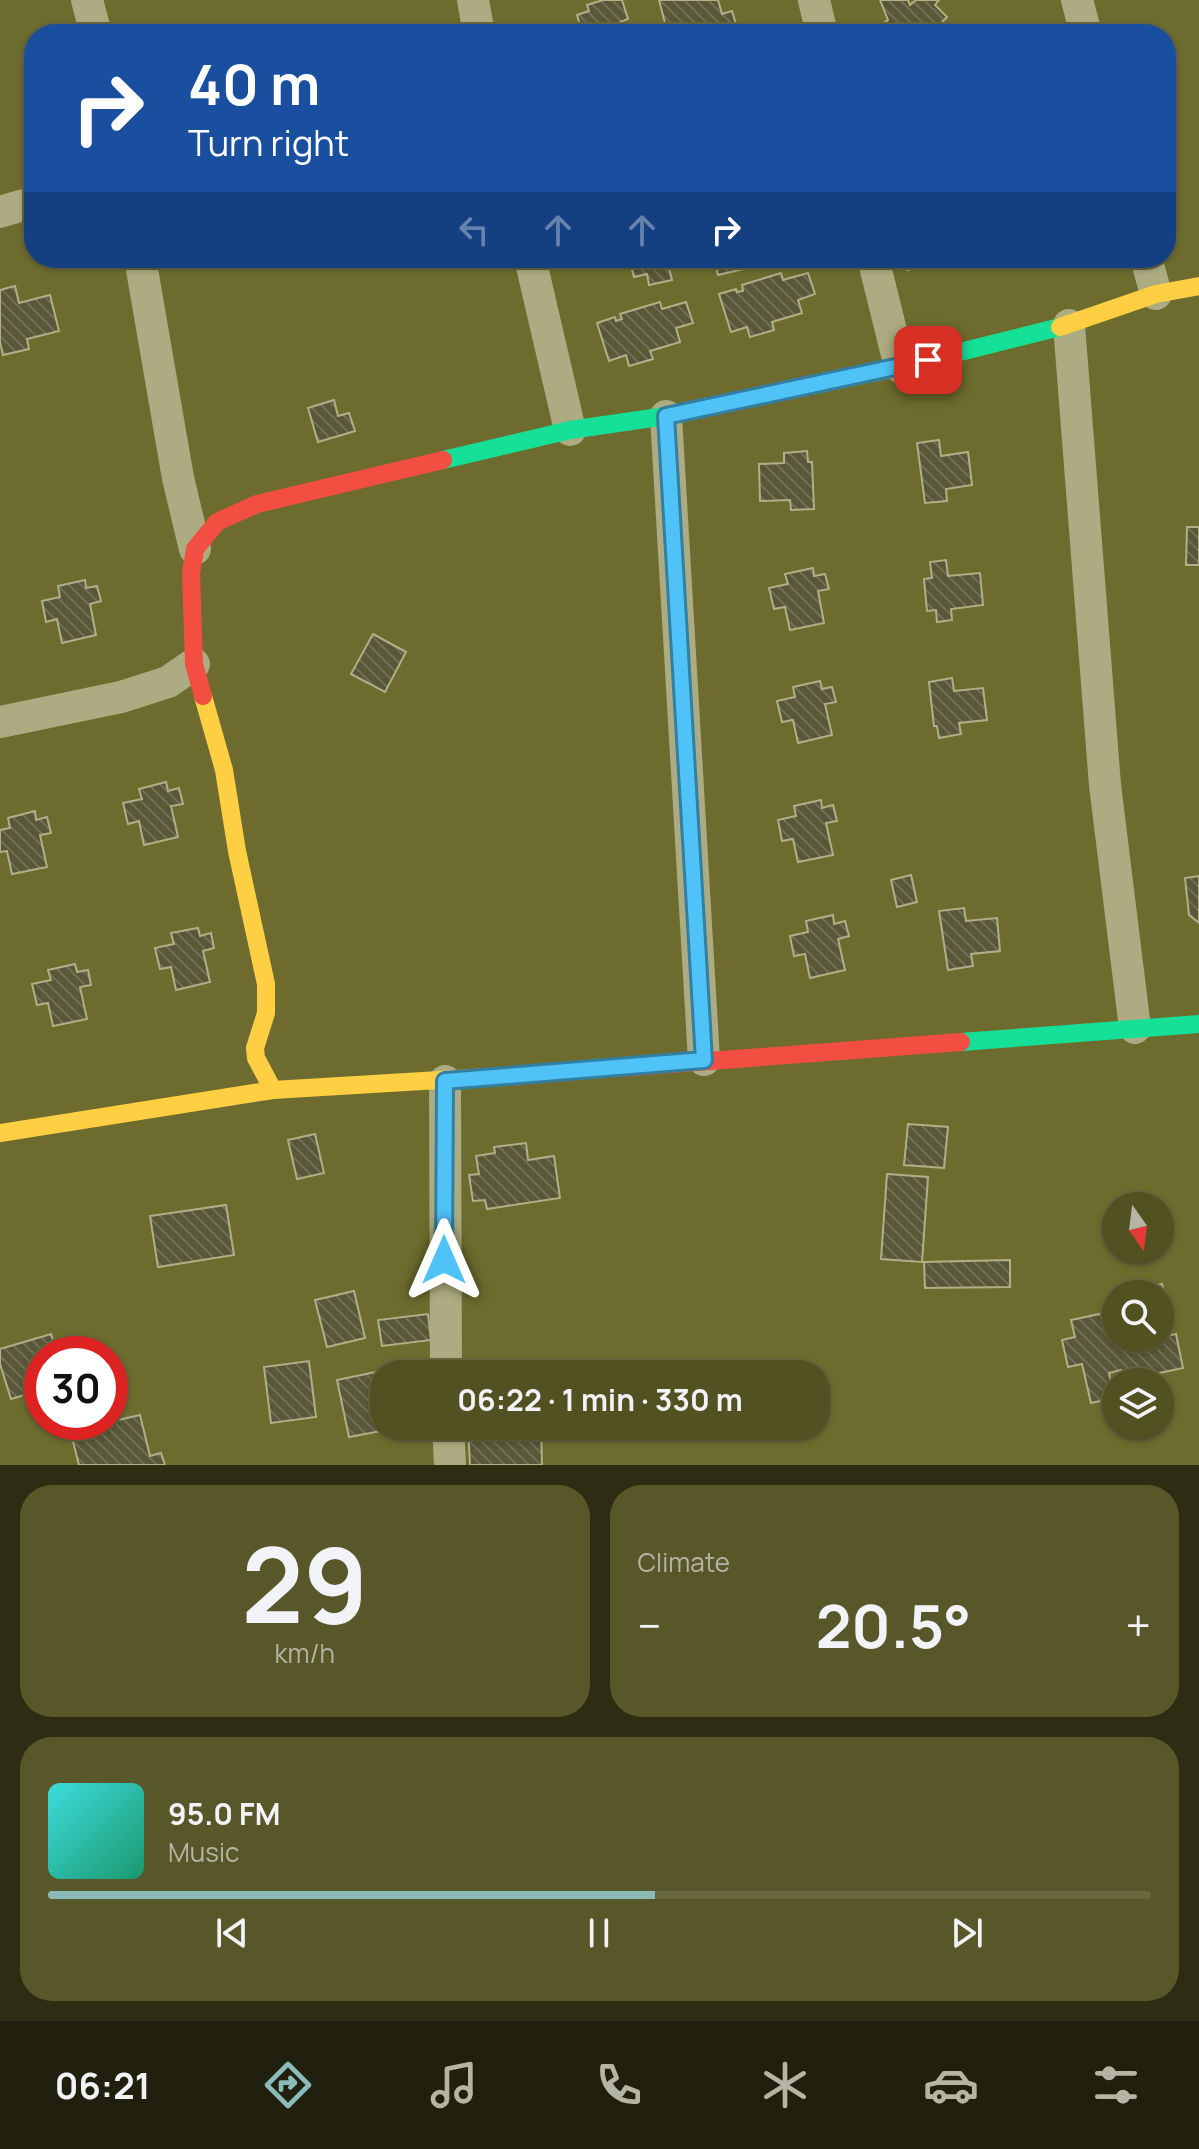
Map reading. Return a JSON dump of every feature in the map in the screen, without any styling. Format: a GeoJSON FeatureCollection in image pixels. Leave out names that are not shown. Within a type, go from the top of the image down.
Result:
{"type":"FeatureCollection","features":[{"type":"Feature","properties":{"kind":"street"},"geometry":{"type":"LineString","coordinates":[[87,0],[93,24]]}},
{"type":"Feature","properties":{"kind":"street"},"geometry":{"type":"LineString","coordinates":[[473,0],[477,24]]}},
{"type":"Feature","properties":{"kind":"street"},"geometry":{"type":"LineString","coordinates":[[814,0],[820,24]]}},
{"type":"Feature","properties":{"kind":"street"},"geometry":{"type":"LineString","coordinates":[[1077,0],[1083,24]]}},
{"type":"Feature","properties":{"kind":"street"},"geometry":{"type":"LineString","coordinates":[[0,212],[24,205]]}},
{"type":"Feature","properties":{"kind":"street"},"geometry":{"type":"LineString","coordinates":[[142,268],[178,478],[195,549],[191,573],[194,664],[224,770],[237,851],[266,984],[266,1013],[255,1048],[259,1067],[273,1090]]}},
{"type":"Feature","properties":{"kind":"street"},"geometry":{"type":"LineString","coordinates":[[532,268],[570,430]]}},
{"type":"Feature","properties":{"kind":"street"},"geometry":{"type":"LineString","coordinates":[[875,268],[900,367]]}},
{"type":"Feature","properties":{"kind":"street"},"geometry":{"type":"LineString","coordinates":[[1149,268],[1156,294]]}},
{"type":"Feature","properties":{"kind":"street"},"geometry":{"type":"LineString","coordinates":[[195,549],[217,522],[257,504],[570,430],[666,416],[900,367],[1069,325],[1156,294],[1199,286]]}},
{"type":"Feature","properties":{"kind":"street"},"geometry":{"type":"LineString","coordinates":[[1069,325],[1105,785],[1135,1028]]}},
{"type":"Feature","properties":{"kind":"street"},"geometry":{"type":"LineString","coordinates":[[666,416],[704,1060]]}},
{"type":"Feature","properties":{"kind":"street"},"geometry":{"type":"LineString","coordinates":[[0,722],[121,697],[168,682],[194,664]]}},
{"type":"Feature","properties":{"kind":"street"},"geometry":{"type":"LineString","coordinates":[[0,1133],[273,1090],[445,1081],[1199,1024]]}},
{"type":"Feature","properties":{"kind":"street"},"geometry":{"type":"LineString","coordinates":[[445,1081],[445,1360]]}},
{"type":"Feature","properties":{"kind":"street"},"geometry":{"type":"LineString","coordinates":[[449,1440],[450,1465]]}},
{"type":"Feature","properties":{"kind":"building"},"geometry":{"type":"Polygon","coordinates":[[[603,0],[622,0],[628,19],[620,24],[580,24],[577,15],[589,11],[587,5],[603,0]]]}},
{"type":"Feature","properties":{"kind":"building"},"geometry":{"type":"Polygon","coordinates":[[[659,0],[718,0],[722,14],[732,11],[736,24],[665,24],[659,0]]]}},
{"type":"Feature","properties":{"kind":"building"},"geometry":{"type":"Polygon","coordinates":[[[880,0],[908,0],[910,5],[916,0],[939,0],[935,5],[947,17],[940,24],[858,24],[888,20],[880,0]]]}},
{"type":"Feature","properties":{"kind":"building"},"geometry":{"type":"Polygon","coordinates":[[[632,268],[669,268],[672,280],[649,285],[647,274],[634,277],[632,268]]]}},
{"type":"Feature","properties":{"kind":"building"},"geometry":{"type":"Polygon","coordinates":[[[716,268],[748,268],[718,275],[716,268]]]}},
{"type":"Feature","properties":{"kind":"building"},"geometry":{"type":"Polygon","coordinates":[[[781,273],[783,280],[808,273],[815,294],[798,300],[802,313],[772,322],[774,330],[750,337],[747,327],[731,332],[719,294],[736,289],[737,292],[743,291],[742,285],[781,273]]]}},
{"type":"Feature","properties":{"kind":"building"},"geometry":{"type":"Polygon","coordinates":[[[15,286],[19,303],[50,295],[59,331],[27,339],[29,349],[3,355],[0,290],[15,286]]]}},
{"type":"Feature","properties":{"kind":"building"},"geometry":{"type":"Polygon","coordinates":[[[660,302],[662,309],[686,302],[693,323],[676,328],[680,342],[650,351],[653,359],[629,366],[626,355],[609,361],[597,323],[615,317],[616,321],[622,319],[620,314],[660,302]]]}},
{"type":"Feature","properties":{"kind":"building"},"geometry":{"type":"Polygon","coordinates":[[[334,400],[338,416],[349,413],[355,431],[318,442],[308,408],[334,400]]]}},
{"type":"Feature","properties":{"kind":"building"},"geometry":{"type":"Polygon","coordinates":[[[939,440],[941,456],[968,452],[972,485],[946,489],[947,501],[925,503],[917,443],[939,440]]]}},
{"type":"Feature","properties":{"kind":"building"},"geometry":{"type":"Polygon","coordinates":[[[807,451],[808,462],[812,462],[814,509],[791,510],[790,500],[760,501],[759,464],[784,463],[784,453],[807,451]]]}},
{"type":"Feature","properties":{"kind":"building"},"geometry":{"type":"Polygon","coordinates":[[[1187,527],[1199,527],[1199,565],[1186,565],[1187,527]]]}},
{"type":"Feature","properties":{"kind":"building"},"geometry":{"type":"Polygon","coordinates":[[[946,560],[948,576],[980,573],[983,605],[951,609],[952,620],[937,622],[936,610],[927,611],[924,579],[932,578],[930,562],[946,560]]]}},
{"type":"Feature","properties":{"kind":"building"},"geometry":{"type":"Polygon","coordinates":[[[813,568],[814,576],[825,574],[829,589],[818,591],[824,623],[790,630],[785,607],[774,609],[769,588],[788,584],[785,574],[813,568]]]}},
{"type":"Feature","properties":{"kind":"building"},"geometry":{"type":"Polygon","coordinates":[[[85,580],[86,588],[97,586],[101,601],[90,604],[96,635],[62,643],[57,619],[46,622],[42,601],[60,597],[58,586],[85,580]]]}},
{"type":"Feature","properties":{"kind":"building"},"geometry":{"type":"Polygon","coordinates":[[[373,634],[406,652],[385,692],[351,674],[373,634]]]}},
{"type":"Feature","properties":{"kind":"building"},"geometry":{"type":"Polygon","coordinates":[[[952,678],[954,691],[983,688],[987,720],[959,723],[961,734],[939,738],[937,726],[934,726],[929,682],[952,678]]]}},
{"type":"Feature","properties":{"kind":"building"},"geometry":{"type":"Polygon","coordinates":[[[820,681],[822,689],[832,687],[836,702],[825,704],[832,735],[798,743],[793,720],[782,722],[777,701],[795,697],[793,687],[820,681]]]}},
{"type":"Feature","properties":{"kind":"building"},"geometry":{"type":"Polygon","coordinates":[[[166,782],[168,791],[179,788],[183,804],[171,806],[178,837],[144,845],[139,821],[128,824],[123,803],[142,799],[139,789],[166,782]]]}},
{"type":"Feature","properties":{"kind":"building"},"geometry":{"type":"Polygon","coordinates":[[[821,800],[822,808],[833,805],[837,821],[826,823],[833,855],[798,862],[793,839],[782,841],[778,820],[796,816],[794,806],[821,800]]]}},
{"type":"Feature","properties":{"kind":"building"},"geometry":{"type":"Polygon","coordinates":[[[35,811],[36,820],[47,817],[51,833],[40,835],[47,867],[12,874],[7,851],[0,852],[0,830],[10,828],[8,818],[35,811]]]}},
{"type":"Feature","properties":{"kind":"building"},"geometry":{"type":"Polygon","coordinates":[[[911,875],[917,902],[897,907],[891,880],[911,875]]]}},
{"type":"Feature","properties":{"kind":"building"},"geometry":{"type":"Polygon","coordinates":[[[1199,876],[1199,923],[1189,915],[1185,878],[1199,876]]]}},
{"type":"Feature","properties":{"kind":"building"},"geometry":{"type":"Polygon","coordinates":[[[964,908],[966,921],[997,918],[1000,951],[971,954],[973,966],[948,970],[939,911],[964,908]]]}},
{"type":"Feature","properties":{"kind":"building"},"geometry":{"type":"Polygon","coordinates":[[[833,915],[834,924],[845,921],[849,936],[838,939],[845,970],[810,978],[805,954],[794,956],[790,936],[808,932],[806,921],[833,915]]]}},
{"type":"Feature","properties":{"kind":"building"},"geometry":{"type":"Polygon","coordinates":[[[198,928],[200,936],[211,933],[214,948],[203,951],[210,982],[176,990],[171,967],[160,969],[155,948],[174,944],[171,933],[198,928]]]}},
{"type":"Feature","properties":{"kind":"building"},"geometry":{"type":"Polygon","coordinates":[[[75,964],[77,972],[88,970],[91,985],[80,987],[87,1019],[53,1026],[48,1003],[37,1005],[32,984],[51,980],[48,970],[75,964]]]}},
{"type":"Feature","properties":{"kind":"building"},"geometry":{"type":"Polygon","coordinates":[[[908,1124],[948,1127],[944,1168],[904,1165],[908,1124]]]}},
{"type":"Feature","properties":{"kind":"building"},"geometry":{"type":"Polygon","coordinates":[[[315,1134],[324,1173],[297,1179],[288,1140],[315,1134]]]}},
{"type":"Feature","properties":{"kind":"building"},"geometry":{"type":"Polygon","coordinates":[[[526,1143],[528,1160],[554,1156],[560,1198],[487,1209],[485,1200],[473,1201],[469,1175],[479,1174],[476,1156],[495,1153],[494,1147],[526,1143]]]}},
{"type":"Feature","properties":{"kind":"building"},"geometry":{"type":"Polygon","coordinates":[[[887,1174],[928,1177],[922,1262],[881,1259],[887,1174]]]}},
{"type":"Feature","properties":{"kind":"building"},"geometry":{"type":"Polygon","coordinates":[[[226,1205],[234,1255],[158,1267],[150,1216],[226,1205]]]}},
{"type":"Feature","properties":{"kind":"building"},"geometry":{"type":"Polygon","coordinates":[[[1010,1260],[1010,1287],[925,1288],[924,1262],[1010,1260]]]}},
{"type":"Feature","properties":{"kind":"building"},"geometry":{"type":"Polygon","coordinates":[[[354,1291],[365,1338],[327,1347],[315,1300],[354,1291]]]}},
{"type":"Feature","properties":{"kind":"building"},"geometry":{"type":"Polygon","coordinates":[[[1102,1313],[1102,1352],[1174,1352],[1176,1334],[1183,1368],[1102,1368],[1102,1401],[1091,1403],[1082,1364],[1068,1367],[1062,1340],[1075,1337],[1071,1320],[1102,1313]]]}},
{"type":"Feature","properties":{"kind":"building"},"geometry":{"type":"Polygon","coordinates":[[[428,1314],[431,1340],[382,1346],[378,1320],[428,1314]]]}},
{"type":"Feature","properties":{"kind":"building"},"geometry":{"type":"Polygon","coordinates":[[[24,1342],[24,1395],[11,1399],[0,1364],[0,1349],[24,1342]]]}},
{"type":"Feature","properties":{"kind":"building"},"geometry":{"type":"Polygon","coordinates":[[[309,1361],[316,1417],[271,1423],[264,1367],[309,1361]]]}},
{"type":"Feature","properties":{"kind":"building"},"geometry":{"type":"Polygon","coordinates":[[[370,1373],[370,1433],[349,1437],[337,1380],[370,1373]]]}},
{"type":"Feature","properties":{"kind":"building"},"geometry":{"type":"Polygon","coordinates":[[[140,1415],[150,1456],[161,1453],[165,1465],[79,1465],[73,1440],[128,1440],[128,1418],[140,1415]]]}},
{"type":"Feature","properties":{"kind":"building"},"geometry":{"type":"Polygon","coordinates":[[[469,1440],[541,1440],[542,1465],[470,1465],[469,1440]]]}},
{"type":"Feature","properties":{"kind":"traffic: fast"},"geometry":{"type":"LineString","coordinates":[[443,460],[570,430],[666,416],[900,367],[1060,327]]}},
{"type":"Feature","properties":{"kind":"traffic: fast"},"geometry":{"type":"LineString","coordinates":[[961,1042],[1199,1024]]}},
{"type":"Feature","properties":{"kind":"traffic: slow"},"geometry":{"type":"LineString","coordinates":[[1060,327],[1156,294],[1199,286]]}},
{"type":"Feature","properties":{"kind":"traffic: slow"},"geometry":{"type":"LineString","coordinates":[[203,696],[224,770],[237,851],[266,984],[266,1013],[255,1048],[256,1058],[273,1090]]}},
{"type":"Feature","properties":{"kind":"traffic: slow"},"geometry":{"type":"LineString","coordinates":[[0,1133],[273,1090],[524,1075]]}},
{"type":"Feature","properties":{"kind":"traffic: jam"},"geometry":{"type":"LineString","coordinates":[[203,696],[194,664],[191,573],[195,549],[217,522],[257,504],[443,460]]}},
{"type":"Feature","properties":{"kind":"traffic: jam"},"geometry":{"type":"LineString","coordinates":[[524,1075],[961,1042]]}},
{"type":"Feature","properties":{"kind":"route"},"geometry":{"type":"LineString","coordinates":[[444,1260],[445,1081],[704,1060],[666,416],[928,360]]}}]}
